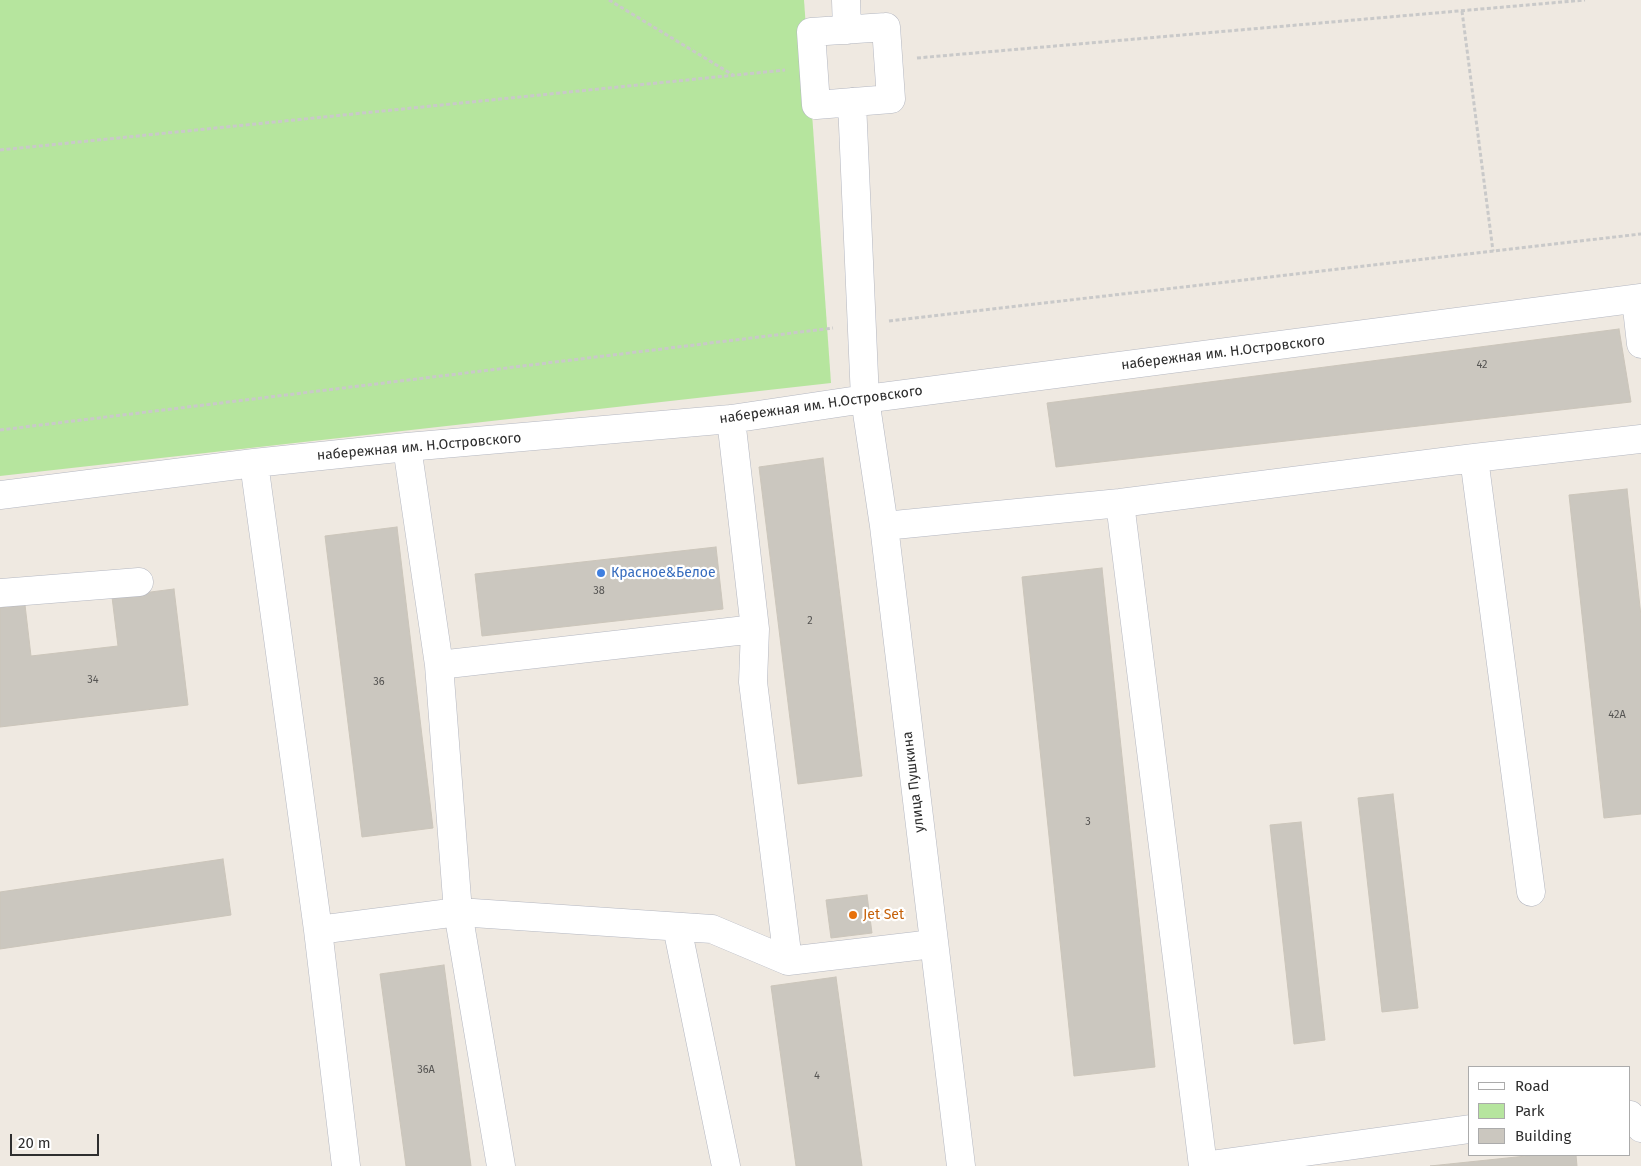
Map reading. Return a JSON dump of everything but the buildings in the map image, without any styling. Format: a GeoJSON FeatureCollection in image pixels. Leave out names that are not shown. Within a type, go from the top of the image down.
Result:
{"type":"FeatureCollection","features":[{"type":"Feature","properties":{"kind":"street"},"geometry":{"type":"LineString","coordinates":[[846,0],[847,30]]}},
{"type":"Feature","properties":{"kind":"street"},"geometry":{"type":"LineString","coordinates":[[886,27],[889,61],[892,99],[816,105],[811,32],[886,27]]}},
{"type":"Feature","properties":{"kind":"street","name":"улица Пушкина"},"geometry":{"type":"LineString","coordinates":[[852,102],[865,399],[884,526],[961,1166]]}},
{"type":"Feature","properties":{"kind":"street"},"geometry":{"type":"LineString","coordinates":[[1639,299],[1641,344]]}},
{"type":"Feature","properties":{"kind":"street","name":"набережная им. Н.Островского"},"geometry":{"type":"LineString","coordinates":[[0,495],[254,463],[731,418],[1639,299]]}},
{"type":"Feature","properties":{"kind":"street"},"geometry":{"type":"LineString","coordinates":[[731,418],[755,629],[753,682],[788,960]]}},
{"type":"Feature","properties":{"kind":"street"},"geometry":{"type":"LineString","coordinates":[[884,526],[1120,502],[1641,439]]}},
{"type":"Feature","properties":{"kind":"street"},"geometry":{"type":"LineString","coordinates":[[408,447],[439,666],[458,912],[501,1166]]}},
{"type":"Feature","properties":{"kind":"street"},"geometry":{"type":"LineString","coordinates":[[1474,458],[1531,892]]}},
{"type":"Feature","properties":{"kind":"street"},"geometry":{"type":"LineString","coordinates":[[254,463],[318,930],[346,1166]]}},
{"type":"Feature","properties":{"kind":"street"},"geometry":{"type":"LineString","coordinates":[[1120,502],[1203,1166],[1468,1129]]}},
{"type":"Feature","properties":{"kind":"street"},"geometry":{"type":"LineString","coordinates":[[0,593],[139,582]]}},
{"type":"Feature","properties":{"kind":"street"},"geometry":{"type":"LineString","coordinates":[[439,666],[755,629]]}},
{"type":"Feature","properties":{"kind":"street"},"geometry":{"type":"LineString","coordinates":[[318,930],[458,912],[712,929],[788,960],[933,944]]}},
{"type":"Feature","properties":{"kind":"street"},"geometry":{"type":"LineString","coordinates":[[677,927],[726,1166]]}},
{"type":"Feature","properties":{"kind":"street"},"geometry":{"type":"LineString","coordinates":[[1631,1116],[1641,1128]]}},
{"type":"Feature","properties":{"kind":"path"},"geometry":{"type":"LineString","coordinates":[[609,0],[733,75]]}},
{"type":"Feature","properties":{"kind":"path"},"geometry":{"type":"LineString","coordinates":[[889,61],[1585,0]]}},
{"type":"Feature","properties":{"kind":"path"},"geometry":{"type":"LineString","coordinates":[[1462,11],[1493,251]]}},
{"type":"Feature","properties":{"kind":"path"},"geometry":{"type":"LineString","coordinates":[[0,150],[813,67]]}},
{"type":"Feature","properties":{"kind":"path"},"geometry":{"type":"LineString","coordinates":[[0,430],[862,325],[1641,234]]}},
{"type":"Feature","properties":{"kind":"green space"},"geometry":{"type":"Polygon","coordinates":[[[0,0],[804,0],[831,383],[0,476],[0,0]]]}},
{"type":"Feature","properties":{"kind":"place","name":"Красное&Белое"},"geometry":{"type":"Point","coordinates":[601,573]}},
{"type":"Feature","properties":{"kind":"place","name":"Jet Set"},"geometry":{"type":"Point","coordinates":[853,915]}}]}
